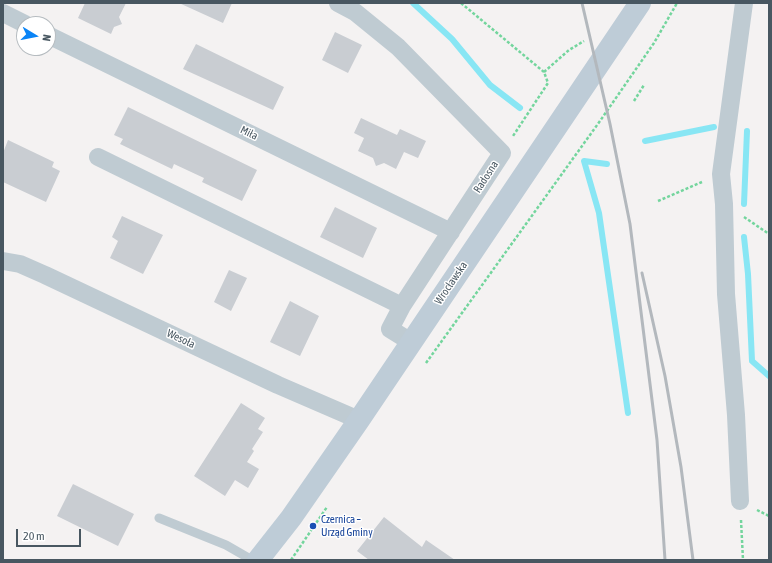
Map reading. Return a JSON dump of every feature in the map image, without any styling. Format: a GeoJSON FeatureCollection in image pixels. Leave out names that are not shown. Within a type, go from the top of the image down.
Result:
{"type":"FeatureCollection","features":[{"type":"Feature","properties":{"kind":"main road","name":"Wrocławska"},"geometry":{"type":"LineString","coordinates":[[258,560],[291,518],[359,420],[640,3]]}},
{"type":"Feature","properties":{"kind":"street"},"geometry":{"type":"LineString","coordinates":[[740,501],[736,415],[726,294],[724,204],[721,174],[744,3]]}},
{"type":"Feature","properties":{"kind":"street","name":"Radosna"},"geometry":{"type":"LineString","coordinates":[[343,4],[398,47],[446,94],[502,153],[402,306],[390,329],[411,342]]}},
{"type":"Feature","properties":{"kind":"street"},"geometry":{"type":"LineString","coordinates":[[3,13],[16,20]]}},
{"type":"Feature","properties":{"kind":"street","name":"Miła"},"geometry":{"type":"LineString","coordinates":[[56,39],[451,232]]}},
{"type":"Feature","properties":{"kind":"street"},"geometry":{"type":"LineString","coordinates":[[98,157],[402,306]]}},
{"type":"Feature","properties":{"kind":"street","name":"Wesoła"},"geometry":{"type":"LineString","coordinates":[[3,261],[20,264],[45,275],[278,385],[359,420]]}},
{"type":"Feature","properties":{"kind":"lane"},"geometry":{"type":"LineString","coordinates":[[159,518],[226,545],[252,560]]}},
{"type":"Feature","properties":{"kind":"path"},"geometry":{"type":"LineString","coordinates":[[461,3],[544,72],[548,83],[502,153]]}},
{"type":"Feature","properties":{"kind":"path"},"geometry":{"type":"LineString","coordinates":[[424,367],[600,121],[654,43],[677,3]]}},
{"type":"Feature","properties":{"kind":"path"},"geometry":{"type":"LineString","coordinates":[[544,72],[569,50],[584,41]]}},
{"type":"Feature","properties":{"kind":"path"},"geometry":{"type":"LineString","coordinates":[[634,101],[644,85]]}},
{"type":"Feature","properties":{"kind":"path"},"geometry":{"type":"LineString","coordinates":[[658,202],[721,174]]}},
{"type":"Feature","properties":{"kind":"path"},"geometry":{"type":"LineString","coordinates":[[740,501],[743,560]]}},
{"type":"Feature","properties":{"kind":"building"},"geometry":{"type":"Polygon","coordinates":[[[85,3],[126,3],[119,17],[122,24],[114,27],[111,34],[78,18],[85,3]]]}},
{"type":"Feature","properties":{"kind":"building"},"geometry":{"type":"Polygon","coordinates":[[[179,3],[232,3],[223,23],[179,3]]]}},
{"type":"Feature","properties":{"kind":"building"},"geometry":{"type":"Polygon","coordinates":[[[335,32],[362,45],[348,73],[322,60],[335,32]]]}},
{"type":"Feature","properties":{"kind":"building"},"geometry":{"type":"Polygon","coordinates":[[[196,44],[284,87],[273,110],[183,69],[196,44]]]}},
{"type":"Feature","properties":{"kind":"building"},"geometry":{"type":"Polygon","coordinates":[[[128,107],[257,170],[242,201],[202,182],[204,178],[174,164],[172,169],[120,144],[123,139],[114,135],[128,107]]]}},
{"type":"Feature","properties":{"kind":"building"},"geometry":{"type":"Polygon","coordinates":[[[361,118],[397,135],[400,129],[426,141],[418,158],[404,152],[396,169],[384,163],[376,166],[373,158],[358,151],[364,138],[354,133],[361,118]]]}},
{"type":"Feature","properties":{"kind":"building"},"geometry":{"type":"Polygon","coordinates":[[[8,140],[54,162],[52,167],[60,171],[46,202],[3,182],[3,153],[8,140]]]}},
{"type":"Feature","properties":{"kind":"building"},"geometry":{"type":"Polygon","coordinates":[[[335,207],[377,228],[363,258],[320,237],[335,207]]]}},
{"type":"Feature","properties":{"kind":"building"},"geometry":{"type":"Polygon","coordinates":[[[122,216],[163,235],[143,274],[110,258],[118,241],[112,237],[122,216]]]}},
{"type":"Feature","properties":{"kind":"building"},"geometry":{"type":"Polygon","coordinates":[[[229,270],[247,278],[231,311],[214,302],[229,270]]]}},
{"type":"Feature","properties":{"kind":"building"},"geometry":{"type":"Polygon","coordinates":[[[290,301],[319,316],[300,356],[270,342],[290,301]]]}},
{"type":"Feature","properties":{"kind":"building"},"geometry":{"type":"Polygon","coordinates":[[[241,403],[265,418],[258,429],[263,432],[252,449],[254,451],[247,462],[259,469],[248,488],[235,480],[225,496],[194,476],[241,403]]]}},
{"type":"Feature","properties":{"kind":"building"},"geometry":{"type":"Polygon","coordinates":[[[73,484],[134,514],[118,546],[57,516],[73,484]]]}},
{"type":"Feature","properties":{"kind":"building"},"geometry":{"type":"Polygon","coordinates":[[[384,517],[422,547],[426,540],[455,560],[369,560],[357,551],[384,517]]]}},
{"type":"Feature","properties":{"kind":"waterway"},"geometry":{"type":"LineString","coordinates":[[413,3],[452,39],[490,85],[520,108]]}},
{"type":"Feature","properties":{"kind":"waterway"},"geometry":{"type":"LineString","coordinates":[[645,141],[714,127]]}},
{"type":"Feature","properties":{"kind":"waterway"},"geometry":{"type":"LineString","coordinates":[[744,204],[747,131]]}},
{"type":"Feature","properties":{"kind":"waterway"},"geometry":{"type":"LineString","coordinates":[[607,164],[584,161],[599,213],[628,413]]}},
{"type":"Feature","properties":{"kind":"waterway"},"geometry":{"type":"LineString","coordinates":[[744,237],[748,274],[752,361],[769,376]]}},
{"type":"Feature","properties":{"kind":"railway"},"geometry":{"type":"LineString","coordinates":[[582,3],[610,124],[630,224],[657,440],[665,560]]}},
{"type":"Feature","properties":{"kind":"railway"},"geometry":{"type":"LineString","coordinates":[[642,273],[665,376],[681,467],[693,560]]}},
{"type":"Feature","properties":{"kind":"place","name":"Czernica – Urząd Gminy"},"geometry":{"type":"Point","coordinates":[313,526]}}]}
